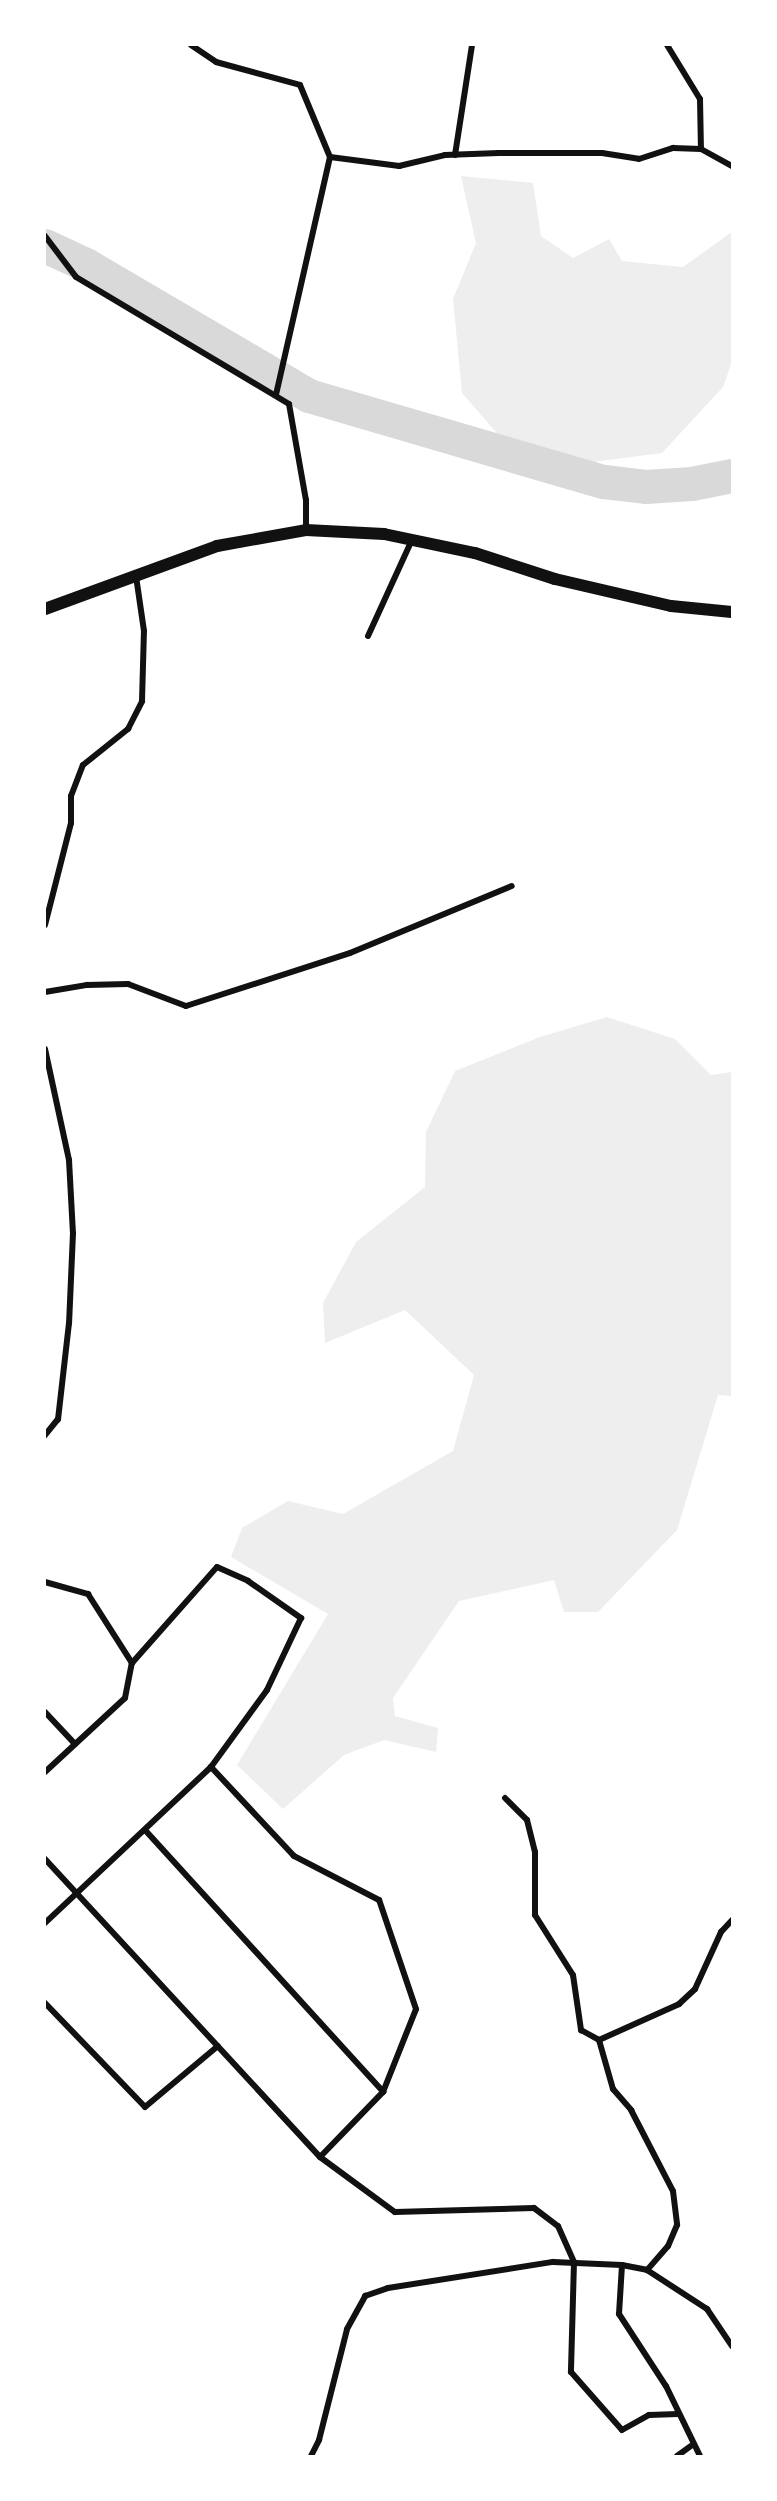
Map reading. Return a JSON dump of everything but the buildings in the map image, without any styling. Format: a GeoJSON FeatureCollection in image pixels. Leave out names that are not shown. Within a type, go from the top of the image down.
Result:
{"type":"FeatureCollection","features":[{"type":"Feature","properties":{"kind":"main road"},"geometry":{"type":"LineString","coordinates":[[45,609],[217,546],[306,530],[411,540],[475,553],[590,587],[672,606],[732,612]]}},
{"type":"Feature","properties":{"kind":"street"},"geometry":{"type":"LineString","coordinates":[[191,45],[216,62],[300,85],[330,157],[276,395]]}},
{"type":"Feature","properties":{"kind":"street"},"geometry":{"type":"LineString","coordinates":[[455,155],[472,45]]}},
{"type":"Feature","properties":{"kind":"street"},"geometry":{"type":"LineString","coordinates":[[667,45],[699,99],[701,149]]}},
{"type":"Feature","properties":{"kind":"street"},"geometry":{"type":"LineString","coordinates":[[330,157],[399,166],[455,155],[602,153],[639,159],[673,148],[701,149],[732,166]]}},
{"type":"Feature","properties":{"kind":"street"},"geometry":{"type":"LineString","coordinates":[[45,236],[76,277],[289,404],[306,500],[306,530]]}},
{"type":"Feature","properties":{"kind":"street"},"geometry":{"type":"LineString","coordinates":[[368,636],[411,540]]}},
{"type":"Feature","properties":{"kind":"street"},"geometry":{"type":"LineString","coordinates":[[45,925],[70,822],[71,796],[83,765],[128,729],[142,701],[144,631],[136,575]]}},
{"type":"Feature","properties":{"kind":"street"},"geometry":{"type":"LineString","coordinates":[[45,992],[87,985],[128,984],[186,1006],[350,954],[512,886]]}},
{"type":"Feature","properties":{"kind":"street"},"geometry":{"type":"LineString","coordinates":[[45,1049],[69,1160],[74,1233],[69,1323],[58,1419],[45,1435]]}},
{"type":"Feature","properties":{"kind":"street"},"geometry":{"type":"LineString","coordinates":[[45,1772],[125,1698],[132,1663],[217,1567],[248,1581],[301,1618],[267,1690],[211,1767],[45,1923]]}},
{"type":"Feature","properties":{"kind":"street"},"geometry":{"type":"LineString","coordinates":[[45,1582],[88,1594],[132,1663]]}},
{"type":"Feature","properties":{"kind":"street"},"geometry":{"type":"LineString","coordinates":[[45,1712],[75,1744]]}},
{"type":"Feature","properties":{"kind":"street"},"geometry":{"type":"LineString","coordinates":[[211,1767],[294,1856],[380,1900],[416,2008],[383,2092],[320,2157]]}},
{"type":"Feature","properties":{"kind":"street"},"geometry":{"type":"LineString","coordinates":[[505,1798],[527,1820],[535,1852],[535,1915],[573,1975],[581,2030],[599,2040],[613,2090],[631,2110],[673,2191],[677,2225],[668,2246],[647,2270]]}},
{"type":"Feature","properties":{"kind":"street"},"geometry":{"type":"LineString","coordinates":[[145,1830],[383,2092]]}},
{"type":"Feature","properties":{"kind":"street"},"geometry":{"type":"LineString","coordinates":[[45,1858],[320,2157],[395,2212],[534,2208],[558,2226],[573,2262],[571,2372],[622,2430],[649,2415],[678,2414]]}},
{"type":"Feature","properties":{"kind":"street"},"geometry":{"type":"LineString","coordinates":[[599,2040],[679,2004],[695,1989],[721,1932],[732,1920]]}},
{"type":"Feature","properties":{"kind":"street"},"geometry":{"type":"LineString","coordinates":[[45,2003],[145,2107],[218,2046]]}},
{"type":"Feature","properties":{"kind":"street"},"geometry":{"type":"LineString","coordinates":[[311,2456],[319,2440],[347,2329],[365,2296],[388,2288],[553,2262],[622,2265],[647,2270],[707,2309],[732,2346]]}},
{"type":"Feature","properties":{"kind":"street"},"geometry":{"type":"LineString","coordinates":[[622,2265],[619,2314],[666,2386],[692,2445],[700,2456]]}},
{"type":"Feature","properties":{"kind":"street"},"geometry":{"type":"LineString","coordinates":[[677,2456],[692,2445]]}},
{"type":"Feature","properties":{"kind":"shaded area"},"geometry":{"type":"Polygon","coordinates":[[[461,176],[533,183],[541,236],[573,258],[609,239],[622,261],[683,267],[732,232],[732,362],[723,387],[662,453],[593,462],[502,439],[462,393],[453,299],[476,243],[461,176]]]}},
{"type":"Feature","properties":{"kind":"shaded area"},"geometry":{"type":"Polygon","coordinates":[[[607,1017],[675,1039],[711,1075],[732,1072],[732,1396],[718,1395],[677,1530],[598,1612],[564,1612],[554,1580],[459,1601],[393,1698],[395,1716],[438,1728],[436,1752],[384,1740],[344,1755],[283,1809],[237,1765],[328,1614],[231,1557],[242,1528],[288,1501],[343,1514],[453,1451],[474,1375],[405,1310],[325,1343],[323,1303],[356,1242],[425,1187],[426,1132],[455,1071],[540,1037],[607,1017]]]}},
{"type":"Feature","properties":{"kind":"waterway"},"geometry":{"type":"LineString","coordinates":[[45,246],[86,265],[309,396],[604,482],[646,487],[692,484],[732,476]]}}]}
